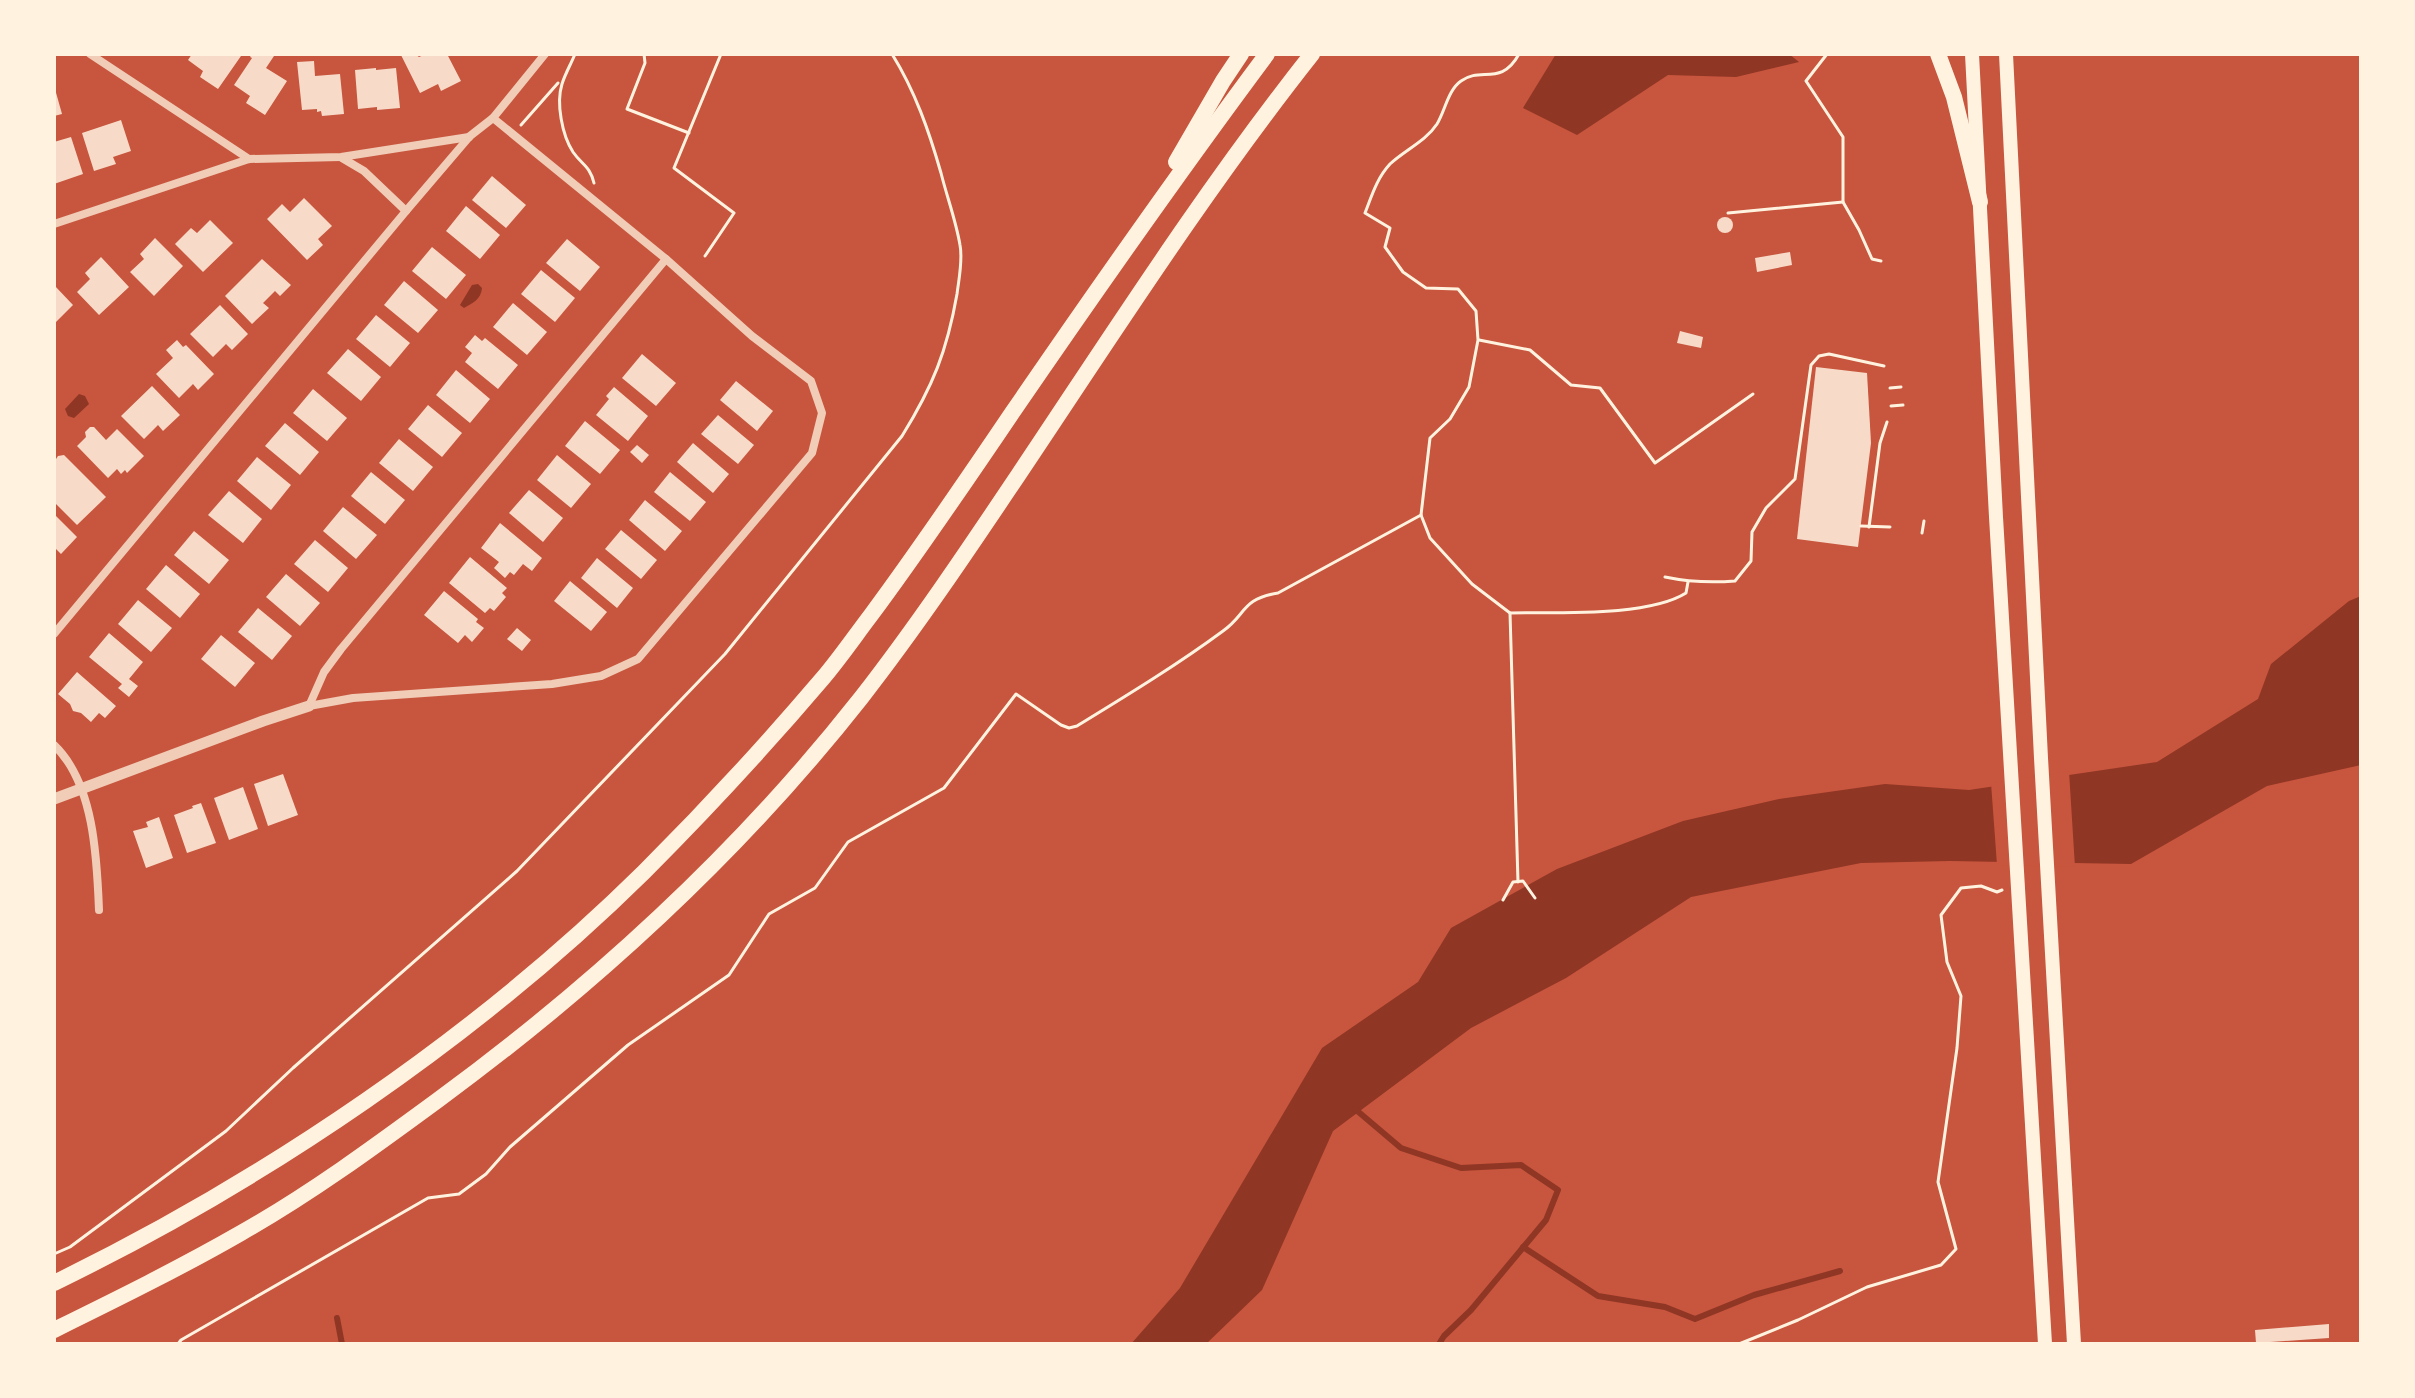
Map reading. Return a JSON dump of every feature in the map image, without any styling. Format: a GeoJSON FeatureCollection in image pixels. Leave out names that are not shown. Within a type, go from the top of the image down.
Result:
{"type":"FeatureCollection","features":[{"type":"Feature","properties":{"kind":"highway"},"geometry":{"type":"LineString","coordinates":[[1136,232],[1241,54]]}},
{"type":"Feature","properties":{"kind":"highway"},"geometry":{"type":"LineString","coordinates":[[54,1283],[222,1193],[324,1128],[435,1050],[541,965],[642,874],[732,781],[825,675],[912,559],[1136,232],[1267,54]]}},
{"type":"Feature","properties":{"kind":"highway"},"geometry":{"type":"LineString","coordinates":[[54,1330],[243,1233],[353,1163],[562,1005],[670,909],[769,807],[860,698],[942,588],[1184,226],[1312,54]]}},
{"type":"Feature","properties":{"kind":"highway"},"geometry":{"type":"LineString","coordinates":[[1263,116],[1325,54]]}},
{"type":"Feature","properties":{"kind":"highway"},"geometry":{"type":"LineString","coordinates":[[1938,54],[1954,97],[1980,202]]}},
{"type":"Feature","properties":{"kind":"main road"},"geometry":{"type":"LineString","coordinates":[[1972,54],[2045,1344]]}},
{"type":"Feature","properties":{"kind":"main road"},"geometry":{"type":"LineString","coordinates":[[2006,54],[2074,1344]]}},
{"type":"Feature","properties":{"kind":"street"},"geometry":{"type":"LineString","coordinates":[[90,54],[249,159]]}},
{"type":"Feature","properties":{"kind":"street"},"geometry":{"type":"LineString","coordinates":[[54,634],[406,211],[470,136],[493,118],[545,54]]}},
{"type":"Feature","properties":{"kind":"street"},"geometry":{"type":"LineString","coordinates":[[54,799],[309,706],[353,698],[552,684],[601,676],[638,659],[812,453],[822,413],[811,381],[752,336],[666,259],[493,118]]}},
{"type":"Feature","properties":{"kind":"street"},"geometry":{"type":"LineString","coordinates":[[54,224],[249,159],[341,157],[470,136]]}},
{"type":"Feature","properties":{"kind":"street"},"geometry":{"type":"LineString","coordinates":[[341,157],[364,171],[406,211]]}},
{"type":"Feature","properties":{"kind":"street"},"geometry":{"type":"LineString","coordinates":[[309,706],[324,672],[341,649],[666,259]]}},
{"type":"Feature","properties":{"kind":"street"},"geometry":{"type":"LineString","coordinates":[[54,745],[65,755],[76,775],[89,818],[97,859],[99,910]]}},
{"type":"Feature","properties":{"kind":"path"},"geometry":{"type":"LineString","coordinates":[[575,54],[559,99],[565,135],[574,152],[591,171],[598,203]]}},
{"type":"Feature","properties":{"kind":"path"},"geometry":{"type":"LineString","coordinates":[[644,54],[645,63],[627,109],[689,133]]}},
{"type":"Feature","properties":{"kind":"path"},"geometry":{"type":"LineString","coordinates":[[705,256],[734,213],[674,168],[721,54]]}},
{"type":"Feature","properties":{"kind":"path"},"geometry":{"type":"LineString","coordinates":[[54,1254],[70,1247],[226,1131],[517,871],[725,654],[902,436],[941,365],[954,314],[961,246],[931,137],[915,96],[892,54]]}},
{"type":"Feature","properties":{"kind":"path"},"geometry":{"type":"LineString","coordinates":[[1519,54],[1514,64],[1498,74],[1462,80],[1451,93],[1436,125],[1391,163],[1377,180],[1365,213],[1390,228],[1385,247],[1403,272],[1426,288],[1458,289],[1476,311],[1478,340],[1469,387],[1450,419],[1430,438],[1421,515],[1430,538],[1440,550],[1472,584],[1510,613],[1646,607],[1672,602],[1686,593],[1688,582]]}},
{"type":"Feature","properties":{"kind":"path"},"geometry":{"type":"LineString","coordinates":[[1827,54],[1806,81],[1843,137],[1843,202],[1872,259],[1881,261]]}},
{"type":"Feature","properties":{"kind":"path"},"geometry":{"type":"LineString","coordinates":[[521,125],[558,83]]}},
{"type":"Feature","properties":{"kind":"path"},"geometry":{"type":"LineString","coordinates":[[1728,213],[1843,202]]}},
{"type":"Feature","properties":{"kind":"path"},"geometry":{"type":"LineString","coordinates":[[1478,340],[1530,350],[1571,385],[1600,388],[1655,463],[1753,394]]}},
{"type":"Feature","properties":{"kind":"path"},"geometry":{"type":"LineString","coordinates":[[1665,577],[1688,582],[1735,581],[1751,561],[1752,532],[1766,508],[1795,479],[1811,365],[1819,356],[1829,354],[1884,366]]}},
{"type":"Feature","properties":{"kind":"path"},"geometry":{"type":"LineString","coordinates":[[1890,388],[1901,387]]}},
{"type":"Feature","properties":{"kind":"path"},"geometry":{"type":"LineString","coordinates":[[1891,406],[1903,405]]}},
{"type":"Feature","properties":{"kind":"path"},"geometry":{"type":"LineString","coordinates":[[1869,527],[1880,443],[1887,422]]}},
{"type":"Feature","properties":{"kind":"path"},"geometry":{"type":"LineString","coordinates":[[178,1344],[428,1198],[459,1194],[486,1174],[510,1147],[628,1045],[729,975],[769,914],[815,888],[848,842],[944,788],[1016,694],[1061,725],[1069,728],[1077,726],[1227,628],[1248,604],[1262,596],[1278,593],[1421,515]]}},
{"type":"Feature","properties":{"kind":"path"},"geometry":{"type":"LineString","coordinates":[[1922,533],[1924,521]]}},
{"type":"Feature","properties":{"kind":"path"},"geometry":{"type":"LineString","coordinates":[[1861,526],[1890,527]]}},
{"type":"Feature","properties":{"kind":"path"},"geometry":{"type":"LineString","coordinates":[[1510,613],[1518,882]]}},
{"type":"Feature","properties":{"kind":"path"},"geometry":{"type":"LineString","coordinates":[[1503,900],[1513,882],[1523,881],[1535,898]]}},
{"type":"Feature","properties":{"kind":"path"},"geometry":{"type":"LineString","coordinates":[[1739,1344],[1867,1287],[1941,1265],[1956,1249],[1938,1182],[1957,1048],[1961,996],[1947,962],[1941,915],[1961,888],[1981,886],[1997,892],[2002,890]]}},
{"type":"Feature","properties":{"kind":"shaded area"},"geometry":{"type":"Polygon","coordinates":[[[1556,54],[1789,54],[1799,62],[1736,77],[1668,75],[1577,135],[1523,108],[1556,54]]]}},
{"type":"Feature","properties":{"kind":"shaded area"},"geometry":{"type":"Polygon","coordinates":[[[478,284],[482,288],[480,295],[464,308],[460,305],[472,285],[478,284]]]}},
{"type":"Feature","properties":{"kind":"shaded area"},"geometry":{"type":"Polygon","coordinates":[[[79,394],[85,396],[89,404],[74,418],[68,416],[65,409],[79,394]]]}},
{"type":"Feature","properties":{"kind":"shaded area"},"geometry":{"type":"Polygon","coordinates":[[[2361,596],[2361,765],[2267,786],[2131,864],[1861,863],[1691,897],[1566,978],[1471,1028],[1333,1131],[1262,1290],[1206,1344],[1131,1344],[1180,1288],[1322,1048],[1418,982],[1451,928],[1557,869],[1683,821],[1779,799],[1885,784],[1969,790],[2157,762],[2258,699],[2271,664],[2349,601],[2361,596]]]}},
{"type":"Feature","properties":{"kind":"pier"},"geometry":{"type":"Polygon","coordinates":[[[2069,771],[2075,867],[1997,865],[1991,783],[2069,771]]]}},
{"type":"Feature","properties":{"kind":"building"},"geometry":{"type":"Polygon","coordinates":[[[192,54],[241,56],[218,89],[200,77],[203,71],[188,60],[192,54]]]}},
{"type":"Feature","properties":{"kind":"building"},"geometry":{"type":"Polygon","coordinates":[[[252,54],[274,56],[266,68],[287,81],[265,115],[246,103],[250,96],[234,85],[252,54]]]}},
{"type":"Feature","properties":{"kind":"building"},"geometry":{"type":"Polygon","coordinates":[[[415,54],[419,57],[447,54],[461,81],[441,91],[438,84],[420,93],[401,55],[415,54]]]}},
{"type":"Feature","properties":{"kind":"building"},"geometry":{"type":"Polygon","coordinates":[[[314,61],[315,76],[340,74],[344,114],[322,116],[317,109],[302,110],[297,62],[314,61]]]}},
{"type":"Feature","properties":{"kind":"building"},"geometry":{"type":"Polygon","coordinates":[[[396,68],[400,108],[358,109],[355,70],[396,68]]]}},
{"type":"Feature","properties":{"kind":"building"},"geometry":{"type":"Polygon","coordinates":[[[54,90],[62,114],[54,116],[54,90]]]}},
{"type":"Feature","properties":{"kind":"building"},"geometry":{"type":"Polygon","coordinates":[[[121,120],[131,151],[113,157],[116,164],[94,171],[82,133],[121,120]]]}},
{"type":"Feature","properties":{"kind":"building"},"geometry":{"type":"Polygon","coordinates":[[[71,137],[83,174],[54,184],[54,142],[71,137]]]}},
{"type":"Feature","properties":{"kind":"building"},"geometry":{"type":"Polygon","coordinates":[[[492,176],[526,205],[506,228],[472,200],[492,176]]]}},
{"type":"Feature","properties":{"kind":"building"},"geometry":{"type":"Polygon","coordinates":[[[304,198],[332,226],[318,239],[323,245],[307,260],[267,219],[282,204],[290,212],[304,198]]]}},
{"type":"Feature","properties":{"kind":"building"},"geometry":{"type":"Polygon","coordinates":[[[466,206],[500,235],[480,259],[446,231],[466,206]]]}},
{"type":"Feature","properties":{"kind":"building"},"geometry":{"type":"Polygon","coordinates":[[[1725,217],[1733,225],[1725,233],[1717,225],[1725,217]]]}},
{"type":"Feature","properties":{"kind":"building"},"geometry":{"type":"Polygon","coordinates":[[[210,220],[233,243],[203,272],[175,244],[191,228],[197,233],[210,220]]]}},
{"type":"Feature","properties":{"kind":"building"},"geometry":{"type":"Polygon","coordinates":[[[155,238],[183,266],[154,296],[130,272],[144,259],[140,254],[155,238]]]}},
{"type":"Feature","properties":{"kind":"building"},"geometry":{"type":"Polygon","coordinates":[[[567,239],[600,267],[580,291],[546,263],[567,239]]]}},
{"type":"Feature","properties":{"kind":"building"},"geometry":{"type":"Polygon","coordinates":[[[432,247],[466,275],[446,299],[412,271],[432,247]]]}},
{"type":"Feature","properties":{"kind":"building"},"geometry":{"type":"Polygon","coordinates":[[[1790,252],[1792,265],[1757,272],[1755,258],[1790,252]]]}},
{"type":"Feature","properties":{"kind":"building"},"geometry":{"type":"Polygon","coordinates":[[[101,257],[129,287],[99,315],[77,292],[90,279],[85,273],[101,257]]]}},
{"type":"Feature","properties":{"kind":"building"},"geometry":{"type":"Polygon","coordinates":[[[262,259],[291,285],[280,296],[275,291],[263,303],[269,308],[252,324],[225,296],[262,259]]]}},
{"type":"Feature","properties":{"kind":"building"},"geometry":{"type":"Polygon","coordinates":[[[541,270],[575,298],[555,322],[521,294],[541,270]]]}},
{"type":"Feature","properties":{"kind":"building"},"geometry":{"type":"Polygon","coordinates":[[[404,281],[438,310],[418,333],[384,305],[404,281]]]}},
{"type":"Feature","properties":{"kind":"building"},"geometry":{"type":"Polygon","coordinates":[[[54,285],[73,305],[54,324],[54,285]]]}},
{"type":"Feature","properties":{"kind":"building"},"geometry":{"type":"Polygon","coordinates":[[[513,303],[547,332],[527,355],[493,327],[513,303]]]}},
{"type":"Feature","properties":{"kind":"building"},"geometry":{"type":"Polygon","coordinates":[[[220,305],[248,334],[232,350],[226,344],[213,357],[190,334],[220,305]]]}},
{"type":"Feature","properties":{"kind":"building"},"geometry":{"type":"Polygon","coordinates":[[[376,315],[410,343],[390,367],[356,339],[376,315]]]}},
{"type":"Feature","properties":{"kind":"building"},"geometry":{"type":"Polygon","coordinates":[[[1680,331],[1703,337],[1701,348],[1677,343],[1680,331]]]}},
{"type":"Feature","properties":{"kind":"building"},"geometry":{"type":"Polygon","coordinates":[[[475,335],[482,341],[485,338],[518,365],[498,389],[465,362],[472,353],[465,347],[475,335]]]}},
{"type":"Feature","properties":{"kind":"building"},"geometry":{"type":"Polygon","coordinates":[[[177,340],[183,347],[186,345],[214,374],[198,390],[193,384],[179,398],[156,374],[173,358],[166,350],[177,340]]]}},
{"type":"Feature","properties":{"kind":"building"},"geometry":{"type":"Polygon","coordinates":[[[348,349],[381,377],[361,401],[327,373],[348,349]]]}},
{"type":"Feature","properties":{"kind":"building"},"geometry":{"type":"Polygon","coordinates":[[[642,354],[676,383],[656,406],[622,378],[642,354]]]}},
{"type":"Feature","properties":{"kind":"building"},"geometry":{"type":"Polygon","coordinates":[[[1816,367],[1867,373],[1871,443],[1858,547],[1797,539],[1816,367]]]}},
{"type":"Feature","properties":{"kind":"building"},"geometry":{"type":"Polygon","coordinates":[[[456,370],[490,399],[470,423],[436,395],[456,370]]]}},
{"type":"Feature","properties":{"kind":"building"},"geometry":{"type":"Polygon","coordinates":[[[736,381],[773,411],[757,431],[720,400],[736,381]]]}},
{"type":"Feature","properties":{"kind":"building"},"geometry":{"type":"Polygon","coordinates":[[[152,386],[180,415],[163,431],[158,425],[144,439],[121,416],[152,386]]]}},
{"type":"Feature","properties":{"kind":"building"},"geometry":{"type":"Polygon","coordinates":[[[614,387],[648,416],[628,441],[596,415],[614,387]]]}},
{"type":"Feature","properties":{"kind":"building"},"geometry":{"type":"Polygon","coordinates":[[[313,389],[347,418],[327,441],[293,413],[313,389]]]}},
{"type":"Feature","properties":{"kind":"building"},"geometry":{"type":"Polygon","coordinates":[[[428,405],[462,433],[442,457],[408,429],[428,405]]]}},
{"type":"Feature","properties":{"kind":"building"},"geometry":{"type":"Polygon","coordinates":[[[718,415],[754,445],[738,464],[701,434],[718,415]]]}},
{"type":"Feature","properties":{"kind":"building"},"geometry":{"type":"Polygon","coordinates":[[[585,421],[620,450],[600,474],[565,446],[585,421]]]}},
{"type":"Feature","properties":{"kind":"building"},"geometry":{"type":"Polygon","coordinates":[[[285,423],[319,452],[300,475],[265,446],[285,423]]]}},
{"type":"Feature","properties":{"kind":"building"},"geometry":{"type":"Polygon","coordinates":[[[90,427],[94,427],[106,440],[117,429],[144,456],[127,473],[125,470],[121,474],[117,469],[108,478],[77,446],[90,427]]]}},
{"type":"Feature","properties":{"kind":"building"},"geometry":{"type":"Polygon","coordinates":[[[399,439],[433,467],[413,491],[379,463],[399,439]]]}},
{"type":"Feature","properties":{"kind":"building"},"geometry":{"type":"Polygon","coordinates":[[[693,443],[729,474],[713,493],[677,462],[693,443]]]}},
{"type":"Feature","properties":{"kind":"building"},"geometry":{"type":"Polygon","coordinates":[[[637,445],[649,455],[642,463],[630,452],[637,445]]]}},
{"type":"Feature","properties":{"kind":"building"},"geometry":{"type":"Polygon","coordinates":[[[64,455],[106,497],[77,525],[54,502],[54,462],[58,456],[64,455]]]}},
{"type":"Feature","properties":{"kind":"building"},"geometry":{"type":"Polygon","coordinates":[[[557,455],[591,484],[571,508],[537,480],[557,455]]]}},
{"type":"Feature","properties":{"kind":"building"},"geometry":{"type":"Polygon","coordinates":[[[257,457],[291,485],[271,510],[237,481],[257,457]]]}},
{"type":"Feature","properties":{"kind":"building"},"geometry":{"type":"Polygon","coordinates":[[[371,472],[405,500],[385,524],[351,496],[371,472]]]}},
{"type":"Feature","properties":{"kind":"building"},"geometry":{"type":"Polygon","coordinates":[[[670,472],[706,502],[690,521],[654,492],[670,472]]]}},
{"type":"Feature","properties":{"kind":"building"},"geometry":{"type":"Polygon","coordinates":[[[529,490],[563,518],[543,542],[509,513],[529,490]]]}},
{"type":"Feature","properties":{"kind":"building"},"geometry":{"type":"Polygon","coordinates":[[[229,491],[262,519],[243,543],[208,515],[229,491]]]}},
{"type":"Feature","properties":{"kind":"building"},"geometry":{"type":"Polygon","coordinates":[[[645,500],[682,531],[665,551],[629,520],[645,500]]]}},
{"type":"Feature","properties":{"kind":"building"},"geometry":{"type":"Polygon","coordinates":[[[343,507],[377,535],[356,559],[323,531],[343,507]]]}},
{"type":"Feature","properties":{"kind":"building"},"geometry":{"type":"Polygon","coordinates":[[[54,514],[77,537],[61,554],[54,547],[54,514]]]}},
{"type":"Feature","properties":{"kind":"building"},"geometry":{"type":"Polygon","coordinates":[[[500,523],[542,558],[532,571],[523,564],[514,575],[510,572],[505,578],[494,568],[499,562],[481,548],[500,523]]]}},
{"type":"Feature","properties":{"kind":"building"},"geometry":{"type":"Polygon","coordinates":[[[621,530],[657,560],[641,579],[605,549],[621,530]]]}},
{"type":"Feature","properties":{"kind":"building"},"geometry":{"type":"Polygon","coordinates":[[[194,531],[229,560],[209,584],[174,555],[194,531]]]}},
{"type":"Feature","properties":{"kind":"building"},"geometry":{"type":"Polygon","coordinates":[[[315,540],[348,568],[328,592],[294,564],[315,540]]]}},
{"type":"Feature","properties":{"kind":"building"},"geometry":{"type":"Polygon","coordinates":[[[470,557],[507,588],[502,593],[506,597],[494,611],[490,608],[485,613],[449,583],[470,557]]]}},
{"type":"Feature","properties":{"kind":"building"},"geometry":{"type":"Polygon","coordinates":[[[597,558],[633,588],[617,608],[581,578],[597,558]]]}},
{"type":"Feature","properties":{"kind":"building"},"geometry":{"type":"Polygon","coordinates":[[[166,565],[200,594],[180,618],[146,589],[166,565]]]}},
{"type":"Feature","properties":{"kind":"building"},"geometry":{"type":"Polygon","coordinates":[[[286,574],[320,603],[300,626],[266,597],[286,574]]]}},
{"type":"Feature","properties":{"kind":"building"},"geometry":{"type":"Polygon","coordinates":[[[570,581],[607,612],[591,631],[554,601],[570,581]]]}},
{"type":"Feature","properties":{"kind":"building"},"geometry":{"type":"Polygon","coordinates":[[[444,591],[478,619],[476,622],[484,628],[472,642],[465,635],[458,643],[424,615],[444,591]]]}},
{"type":"Feature","properties":{"kind":"building"},"geometry":{"type":"Polygon","coordinates":[[[138,600],[172,628],[151,652],[118,624],[138,600]]]}},
{"type":"Feature","properties":{"kind":"building"},"geometry":{"type":"Polygon","coordinates":[[[258,608],[292,636],[272,660],[238,632],[258,608]]]}},
{"type":"Feature","properties":{"kind":"building"},"geometry":{"type":"Polygon","coordinates":[[[517,628],[531,640],[522,651],[507,639],[517,628]]]}},
{"type":"Feature","properties":{"kind":"building"},"geometry":{"type":"Polygon","coordinates":[[[109,633],[143,662],[129,679],[138,686],[129,697],[118,688],[122,684],[89,657],[109,633]]]}},
{"type":"Feature","properties":{"kind":"building"},"geometry":{"type":"Polygon","coordinates":[[[221,635],[255,663],[235,687],[201,659],[221,635]]]}},
{"type":"Feature","properties":{"kind":"building"},"geometry":{"type":"Polygon","coordinates":[[[77,672],[116,706],[105,718],[99,713],[91,722],[81,713],[73,711],[58,694],[77,672]]]}},
{"type":"Feature","properties":{"kind":"building"},"geometry":{"type":"Polygon","coordinates":[[[283,774],[298,815],[268,826],[254,784],[283,774]]]}},
{"type":"Feature","properties":{"kind":"building"},"geometry":{"type":"Polygon","coordinates":[[[243,787],[258,829],[229,840],[214,798],[243,787]]]}},
{"type":"Feature","properties":{"kind":"building"},"geometry":{"type":"Polygon","coordinates":[[[201,803],[216,843],[187,853],[174,815],[201,803]]]}},
{"type":"Feature","properties":{"kind":"building"},"geometry":{"type":"Polygon","coordinates":[[[159,817],[173,858],[146,868],[133,831],[148,827],[146,822],[159,817]]]}},
{"type":"Feature","properties":{"kind":"building"},"geometry":{"type":"Polygon","coordinates":[[[2329,1324],[2329,1338],[2256,1343],[2255,1330],[2329,1324]]]}},
{"type":"Feature","properties":{"kind":"waterway"},"geometry":{"type":"LineString","coordinates":[[1355,1109],[1401,1148],[1461,1168],[1521,1165],[1558,1190],[1546,1220],[1439,1344]]}},
{"type":"Feature","properties":{"kind":"waterway"},"geometry":{"type":"LineString","coordinates":[[1523,1247],[1598,1296],[1665,1307],[1695,1319],[1754,1295],[1840,1271]]}},
{"type":"Feature","properties":{"kind":"waterway"},"geometry":{"type":"LineString","coordinates":[[337,1318],[342,1344]]}}]}
